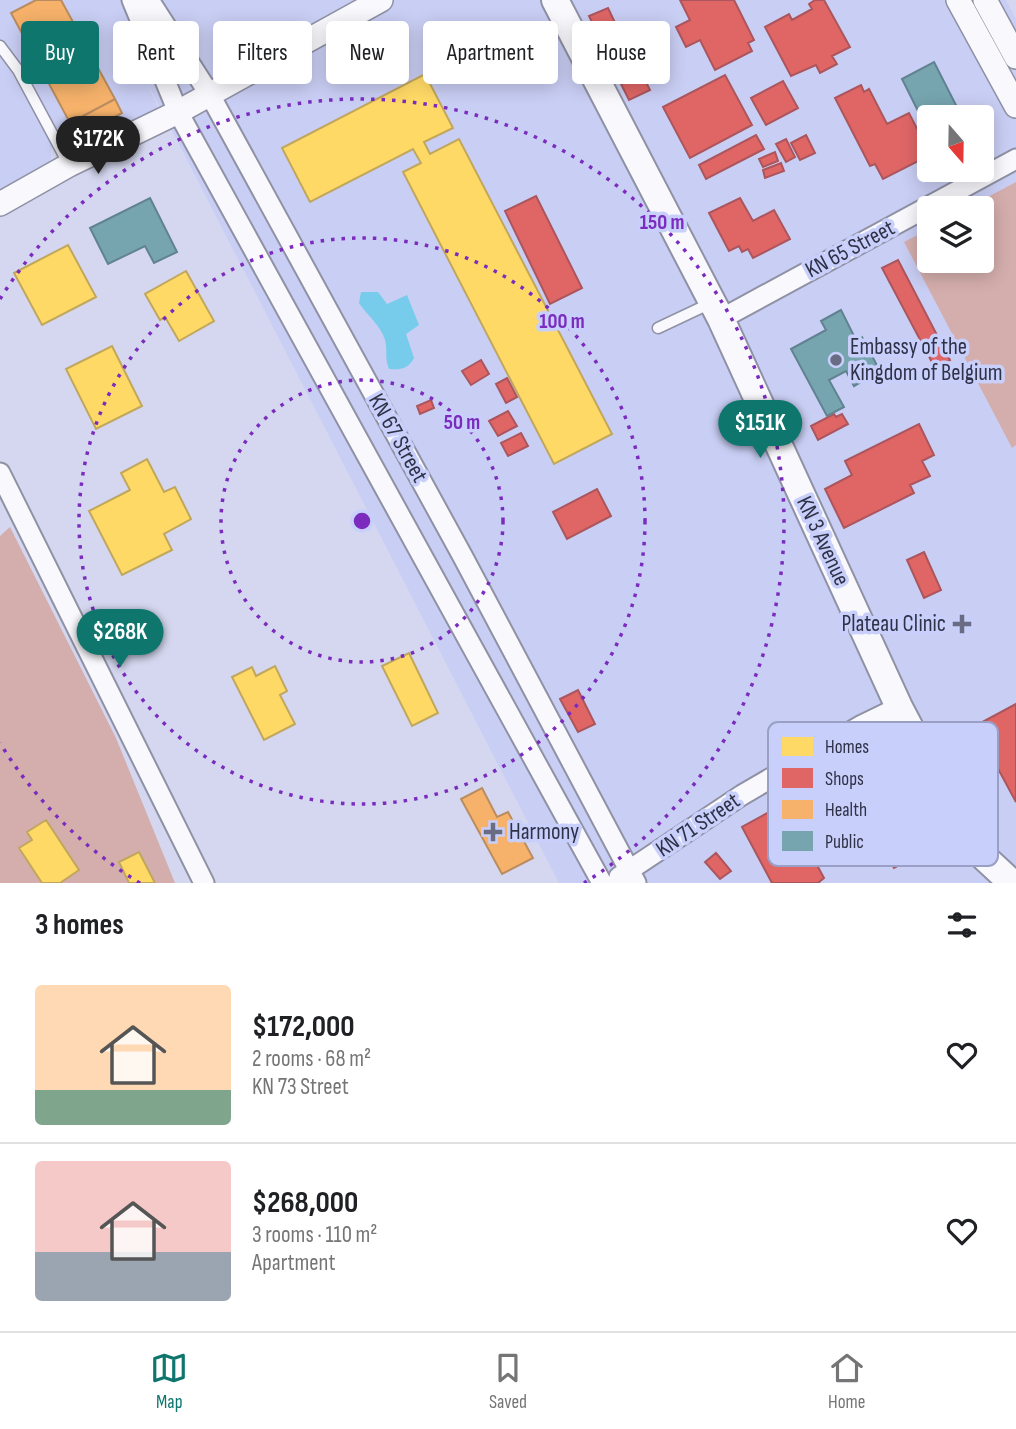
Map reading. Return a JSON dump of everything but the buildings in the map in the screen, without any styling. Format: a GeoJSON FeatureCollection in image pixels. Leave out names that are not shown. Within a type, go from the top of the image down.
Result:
{"type":"FeatureCollection","features":[{"type":"Feature","properties":{"kind":"main road","name":"KN 3 Avenue"},"geometry":{"type":"LineString","coordinates":[[555,0],[716,311],[907,722]]}},
{"type":"Feature","properties":{"kind":"main road","name":"KN 3 Avenue"},"geometry":{"type":"LineString","coordinates":[[994,866],[1012,883]]}},
{"type":"Feature","properties":{"kind":"street","name":"KN 67 Street"},"geometry":{"type":"LineString","coordinates":[[132,0],[178,112],[602,883]]}},
{"type":"Feature","properties":{"kind":"street","name":"KN 67 Street"},"geometry":{"type":"LineString","coordinates":[[149,0],[210,95],[463,557],[633,877]]}},
{"type":"Feature","properties":{"kind":"street"},"geometry":{"type":"LineString","coordinates":[[0,204],[69,165],[210,95],[381,0]]}},
{"type":"Feature","properties":{"kind":"street"},"geometry":{"type":"LineString","coordinates":[[1016,57],[985,0],[961,5],[1016,106]]}},
{"type":"Feature","properties":{"kind":"street","name":"KN 65 Street"},"geometry":{"type":"LineString","coordinates":[[716,311],[1016,159]]}},
{"type":"Feature","properties":{"kind":"street"},"geometry":{"type":"LineString","coordinates":[[0,473],[204,883]]}},
{"type":"Feature","properties":{"kind":"street","name":"KN 71 Street"},"geometry":{"type":"LineString","coordinates":[[868,722],[899,707]]}},
{"type":"Feature","properties":{"kind":"street","name":"KN 71 Street"},"geometry":{"type":"LineString","coordinates":[[608,883],[633,877],[742,795],[768,780]]}},
{"type":"Feature","properties":{"kind":"lane"},"geometry":{"type":"LineString","coordinates":[[0,46],[18,70],[69,165]]}},
{"type":"Feature","properties":{"kind":"lane"},"geometry":{"type":"LineString","coordinates":[[658,328],[716,311]]}},
{"type":"Feature","properties":{"kind":"shaded area"},"geometry":{"type":"Polygon","coordinates":[[[0,0],[1006,0],[1016,19],[1016,883],[559,883],[148,84],[199,84],[199,21],[113,21],[113,84],[148,84],[159,110],[72,152],[65,140],[51,147],[51,163],[0,193],[0,0]]]}},
{"type":"Feature","properties":{"kind":"shaded area"},"geometry":{"type":"Polygon","coordinates":[[[1016,182],[1016,445],[1012,448],[920,273],[994,273],[994,196],[990,196],[1016,182]]]}},
{"type":"Feature","properties":{"kind":"shaded area"},"geometry":{"type":"Polygon","coordinates":[[[917,235],[917,267],[904,242],[917,235]]]}},
{"type":"Feature","properties":{"kind":"shaded area"},"geometry":{"type":"Polygon","coordinates":[[[361,292],[378,292],[387,304],[407,295],[419,325],[406,334],[414,358],[407,367],[389,369],[385,340],[359,303],[361,292]]]}},
{"type":"Feature","properties":{"kind":"shaded area"},"geometry":{"type":"Polygon","coordinates":[[[10,527],[116,738],[175,883],[0,883],[0,536],[10,527]]]}},
{"type":"Feature","properties":{"kind":"place","name":"Embassy of the Kingdom of Belgium"},"geometry":{"type":"Point","coordinates":[836,360]}},
{"type":"Feature","properties":{"kind":"place","name":"Plateau Clinic"},"geometry":{"type":"Point","coordinates":[962,624]}},
{"type":"Feature","properties":{"kind":"place","name":"Harmony"},"geometry":{"type":"Point","coordinates":[493,832]}}]}
